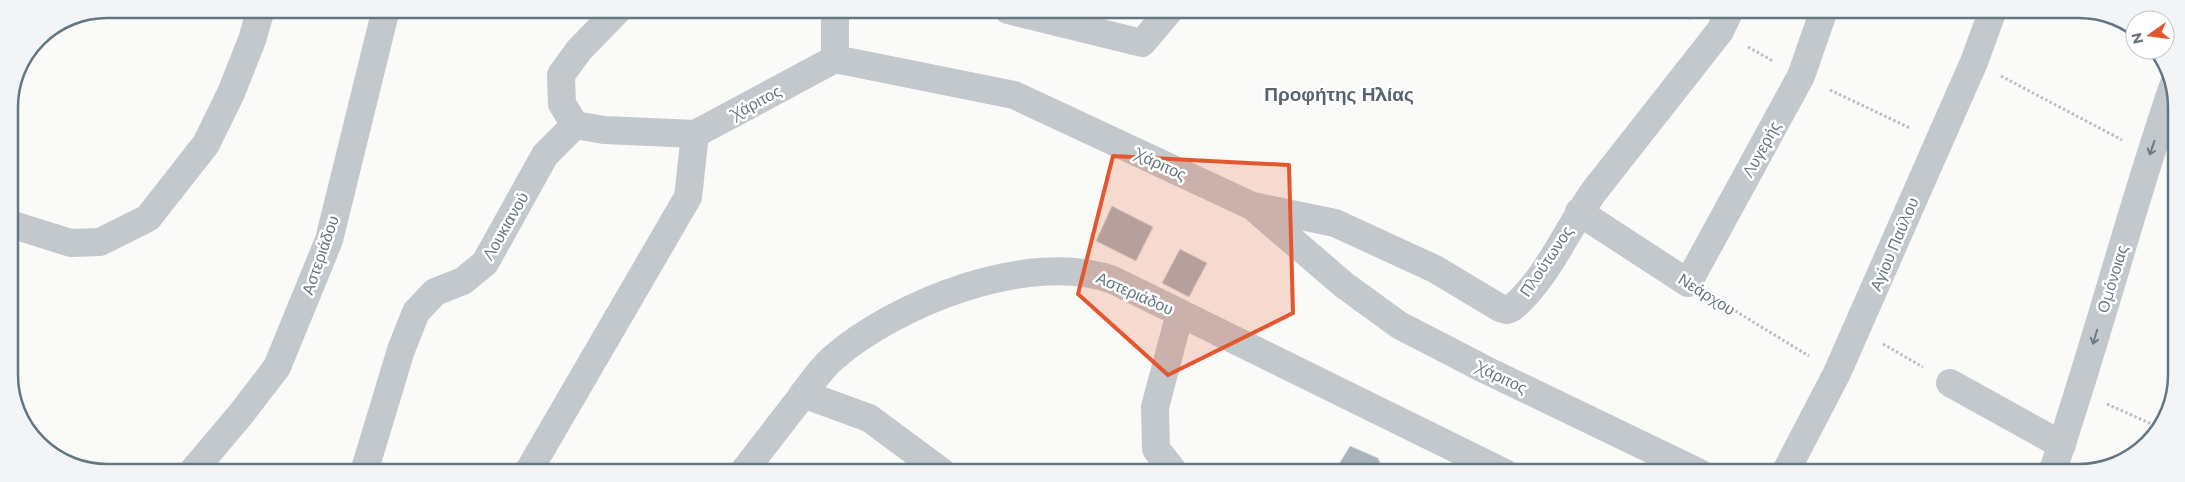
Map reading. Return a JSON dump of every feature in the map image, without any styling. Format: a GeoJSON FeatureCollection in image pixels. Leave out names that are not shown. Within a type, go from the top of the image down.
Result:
{"type":"FeatureCollection","features":[{"type":"Feature","properties":{"kind":"street"},"geometry":{"type":"LineString","coordinates":[[18,226],[72,243],[100,242],[148,218],[206,144],[231,93],[252,40],[258,18]]}},
{"type":"Feature","properties":{"kind":"street","name":"Αστεριάδου"},"geometry":{"type":"LineString","coordinates":[[199,464],[241,414],[277,367],[281,358],[329,240],[384,18]]}},
{"type":"Feature","properties":{"kind":"street"},"geometry":{"type":"LineString","coordinates":[[533,464],[688,197],[695,134],[604,130],[575,125],[562,104],[561,75],[579,50],[611,18]]}},
{"type":"Feature","properties":{"kind":"street"},"geometry":{"type":"LineString","coordinates":[[835,18],[835,58]]}},
{"type":"Feature","properties":{"kind":"street"},"geometry":{"type":"LineString","coordinates":[[1040,18],[1142,43],[1163,18]]}},
{"type":"Feature","properties":{"kind":"street","name":"Λυγερής"},"geometry":{"type":"LineString","coordinates":[[1688,282],[1801,76],[1821,18]]}},
{"type":"Feature","properties":{"kind":"street","name":"Αγίου Παύλου"},"geometry":{"type":"LineString","coordinates":[[1790,464],[1837,373],[1974,62],[1990,18]]}},
{"type":"Feature","properties":{"kind":"street","name":"Πλούτωνος"},"geometry":{"type":"LineString","coordinates":[[1252,206],[1335,223],[1435,269],[1500,308],[1507,310],[1517,303],[1542,273],[1579,212],[1725,21]]}},
{"type":"Feature","properties":{"kind":"street","name":"Χάριτος"},"geometry":{"type":"LineString","coordinates":[[695,134],[835,58],[1014,95],[1252,206],[1344,285],[1400,326],[1478,366],[1681,464]]}},
{"type":"Feature","properties":{"kind":"street","name":"Ομόνοιας"},"geometry":{"type":"LineString","coordinates":[[2055,464],[2079,391],[2149,155],[2167,103]]}},
{"type":"Feature","properties":{"kind":"street","name":"Λουκιανού"},"geometry":{"type":"LineString","coordinates":[[366,464],[401,350],[416,312],[435,292],[463,281],[485,263],[545,155],[575,125]]}},
{"type":"Feature","properties":{"kind":"street","name":"Νεάρχου"},"geometry":{"type":"LineString","coordinates":[[1579,212],[1688,282]]}},
{"type":"Feature","properties":{"kind":"street","name":"Αστεριάδου"},"geometry":{"type":"LineString","coordinates":[[749,464],[815,377],[831,360],[890,319],[959,290],[1010,276],[1046,270],[1084,272],[1101,276],[1487,464]]}},
{"type":"Feature","properties":{"kind":"street"},"geometry":{"type":"LineString","coordinates":[[1168,464],[1156,448],[1155,407],[1180,313]]}},
{"type":"Feature","properties":{"kind":"street"},"geometry":{"type":"LineString","coordinates":[[1950,383],[2062,445]]}},
{"type":"Feature","properties":{"kind":"street"},"geometry":{"type":"LineString","coordinates":[[803,394],[870,418],[931,464]]}},
{"type":"Feature","properties":{"kind":"path"},"geometry":{"type":"LineString","coordinates":[[1725,21],[1801,76],[1938,142]]}},
{"type":"Feature","properties":{"kind":"path"},"geometry":{"type":"LineString","coordinates":[[1974,62],[2149,155]]}},
{"type":"Feature","properties":{"kind":"path","name":"Νεάρχου"},"geometry":{"type":"LineString","coordinates":[[1688,282],[1837,373]]}},
{"type":"Feature","properties":{"kind":"path"},"geometry":{"type":"LineString","coordinates":[[1857,328],[1950,383]]}},
{"type":"Feature","properties":{"kind":"path"},"geometry":{"type":"LineString","coordinates":[[2079,391],[2153,425]]}},
{"type":"Feature","properties":{"kind":"highlighted area"},"geometry":{"type":"Polygon","coordinates":[[[1113,156],[1289,165],[1293,313],[1168,375],[1078,294],[1113,156]]]}},
{"type":"Feature","properties":{"kind":"building"},"geometry":{"type":"Polygon","coordinates":[[[1112,206],[1153,227],[1136,261],[1096,241],[1112,206]]]}},
{"type":"Feature","properties":{"kind":"building"},"geometry":{"type":"Polygon","coordinates":[[[1180,249],[1207,263],[1189,297],[1162,283],[1180,249]]]}},
{"type":"Feature","properties":{"kind":"building"},"geometry":{"type":"Polygon","coordinates":[[[1350,446],[1378,458],[1381,464],[1339,464],[1350,446]]]}},
{"type":"Feature","properties":{"kind":"district","name":"Προφήτης Ηλίας"},"geometry":{"type":"Point","coordinates":[1339,94]}}]}
